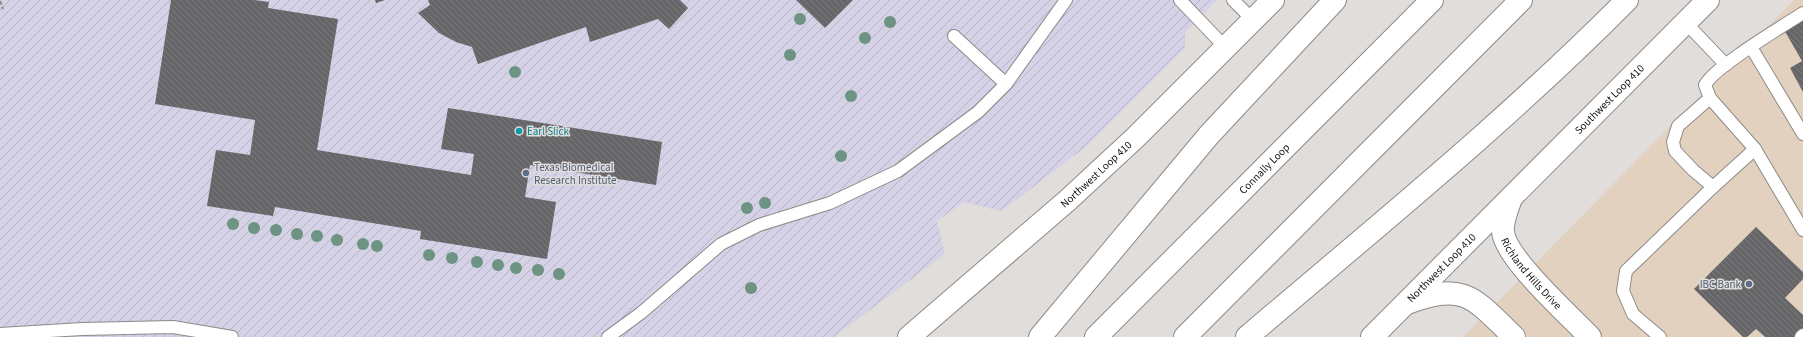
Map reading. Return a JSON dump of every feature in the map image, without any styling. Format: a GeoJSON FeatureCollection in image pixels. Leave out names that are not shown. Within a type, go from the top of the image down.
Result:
{"type":"FeatureCollection","features":[{"type":"Feature","properties":{"kind":"main road","name":"Northwest Loop 410"},"geometry":{"type":"LineString","coordinates":[[909,337],[1074,195],[1136,137],[1273,0]]}},
{"type":"Feature","properties":{"kind":"main road"},"geometry":{"type":"LineString","coordinates":[[1040,337],[1209,135],[1335,0]]}},
{"type":"Feature","properties":{"kind":"main road","name":"Connally Loop"},"geometry":{"type":"LineString","coordinates":[[1096,337],[1432,0]]}},
{"type":"Feature","properties":{"kind":"main road"},"geometry":{"type":"LineString","coordinates":[[1185,337],[1521,0]]}},
{"type":"Feature","properties":{"kind":"main road"},"geometry":{"type":"LineString","coordinates":[[1247,337],[1490,130],[1549,76],[1627,0]]}},
{"type":"Feature","properties":{"kind":"main road","name":"Southwest Loop 410"},"geometry":{"type":"LineString","coordinates":[[1511,198],[1708,0]]}},
{"type":"Feature","properties":{"kind":"main road","name":"Northwest Loop 410"},"geometry":{"type":"LineString","coordinates":[[1372,337],[1511,198]]}},
{"type":"Feature","properties":{"kind":"main road","name":"Richland Hills Drive"},"geometry":{"type":"LineString","coordinates":[[1511,198],[1503,231],[1512,254],[1522,267],[1590,337]]}},
{"type":"Feature","properties":{"kind":"main road"},"geometry":{"type":"LineString","coordinates":[[1404,304],[1429,296],[1455,293],[1465,296],[1487,310],[1514,337]]}},
{"type":"Feature","properties":{"kind":"lane"},"geometry":{"type":"LineString","coordinates":[[608,337],[641,313],[720,244],[758,225],[830,203],[898,170],[978,112],[1006,84],[1066,0]]}},
{"type":"Feature","properties":{"kind":"lane"},"geometry":{"type":"LineString","coordinates":[[1180,0],[1226,48]]}},
{"type":"Feature","properties":{"kind":"lane"},"geometry":{"type":"LineString","coordinates":[[1233,0],[1253,20]]}},
{"type":"Feature","properties":{"kind":"lane"},"geometry":{"type":"LineString","coordinates":[[1803,13],[1751,47],[1707,81],[1705,85],[1710,98],[1755,150],[1803,230]]}},
{"type":"Feature","properties":{"kind":"lane"},"geometry":{"type":"LineString","coordinates":[[1686,23],[1726,66]]}},
{"type":"Feature","properties":{"kind":"lane"},"geometry":{"type":"LineString","coordinates":[[954,36],[1006,84]]}},
{"type":"Feature","properties":{"kind":"lane"},"geometry":{"type":"LineString","coordinates":[[1751,47],[1803,134]]}},
{"type":"Feature","properties":{"kind":"lane"},"geometry":{"type":"LineString","coordinates":[[1710,98],[1678,126],[1673,142],[1675,151],[1693,170],[1713,187]]}},
{"type":"Feature","properties":{"kind":"lane"},"geometry":{"type":"LineString","coordinates":[[1660,337],[1632,314],[1623,291],[1626,271],[1713,187],[1755,150]]}},
{"type":"Feature","properties":{"kind":"lane"},"geometry":{"type":"LineString","coordinates":[[0,334],[82,328],[173,328],[232,337]]}},
{"type":"Feature","properties":{"kind":"path"},"geometry":{"type":"LineString","coordinates":[[0,1],[3,9]]}},
{"type":"Feature","properties":{"kind":"shaded area","name":"Texas Biomedical Research Institute"},"geometry":{"type":"Polygon","coordinates":[[[0,0],[1217,0],[1185,33],[1185,48],[1088,145],[1002,211],[964,202],[937,221],[945,254],[834,337],[0,337],[0,0]]]}},
{"type":"Feature","properties":{"kind":"shaded area"},"geometry":{"type":"Polygon","coordinates":[[[1794,0],[1803,0],[1803,337],[1463,337],[1794,0]]]}},
{"type":"Feature","properties":{"kind":"building","name":"Earl Slick"},"geometry":{"type":"Polygon","coordinates":[[[171,0],[254,0],[269,2],[268,8],[338,19],[317,150],[471,175],[474,154],[441,149],[448,108],[662,142],[656,185],[530,165],[525,197],[556,202],[547,259],[420,239],[421,231],[275,207],[273,216],[207,206],[216,150],[250,155],[255,120],[155,104],[171,0]]]}},
{"type":"Feature","properties":{"kind":"building"},"geometry":{"type":"Polygon","coordinates":[[[375,0],[385,0],[376,3],[375,0]]]}},
{"type":"Feature","properties":{"kind":"building"},"geometry":{"type":"Polygon","coordinates":[[[428,0],[680,0],[688,8],[669,29],[658,19],[590,42],[586,27],[478,64],[472,47],[456,42],[439,33],[418,13],[430,5],[428,0]]]}},
{"type":"Feature","properties":{"kind":"building"},"geometry":{"type":"Polygon","coordinates":[[[796,0],[853,0],[825,28],[796,0]]]}},
{"type":"Feature","properties":{"kind":"building"},"geometry":{"type":"Polygon","coordinates":[[[1803,17],[1803,92],[1790,68],[1802,61],[1783,28],[1803,17]]]}},
{"type":"Feature","properties":{"kind":"building","name":"IBC Bank"},"geometry":{"type":"Polygon","coordinates":[[[1756,227],[1803,272],[1803,279],[1785,298],[1803,315],[1803,337],[1765,337],[1756,329],[1747,337],[1743,337],[1694,289],[1756,227]]]}},
{"type":"Feature","properties":{"kind":"place","name":"Earl Slick"},"geometry":{"type":"Point","coordinates":[519,131]}},
{"type":"Feature","properties":{"kind":"place","name":"Texas Biomedical Research Institute"},"geometry":{"type":"Point","coordinates":[526,173]}},
{"type":"Feature","properties":{"kind":"place","name":"IBC Bank"},"geometry":{"type":"Point","coordinates":[1749,284]}}]}
